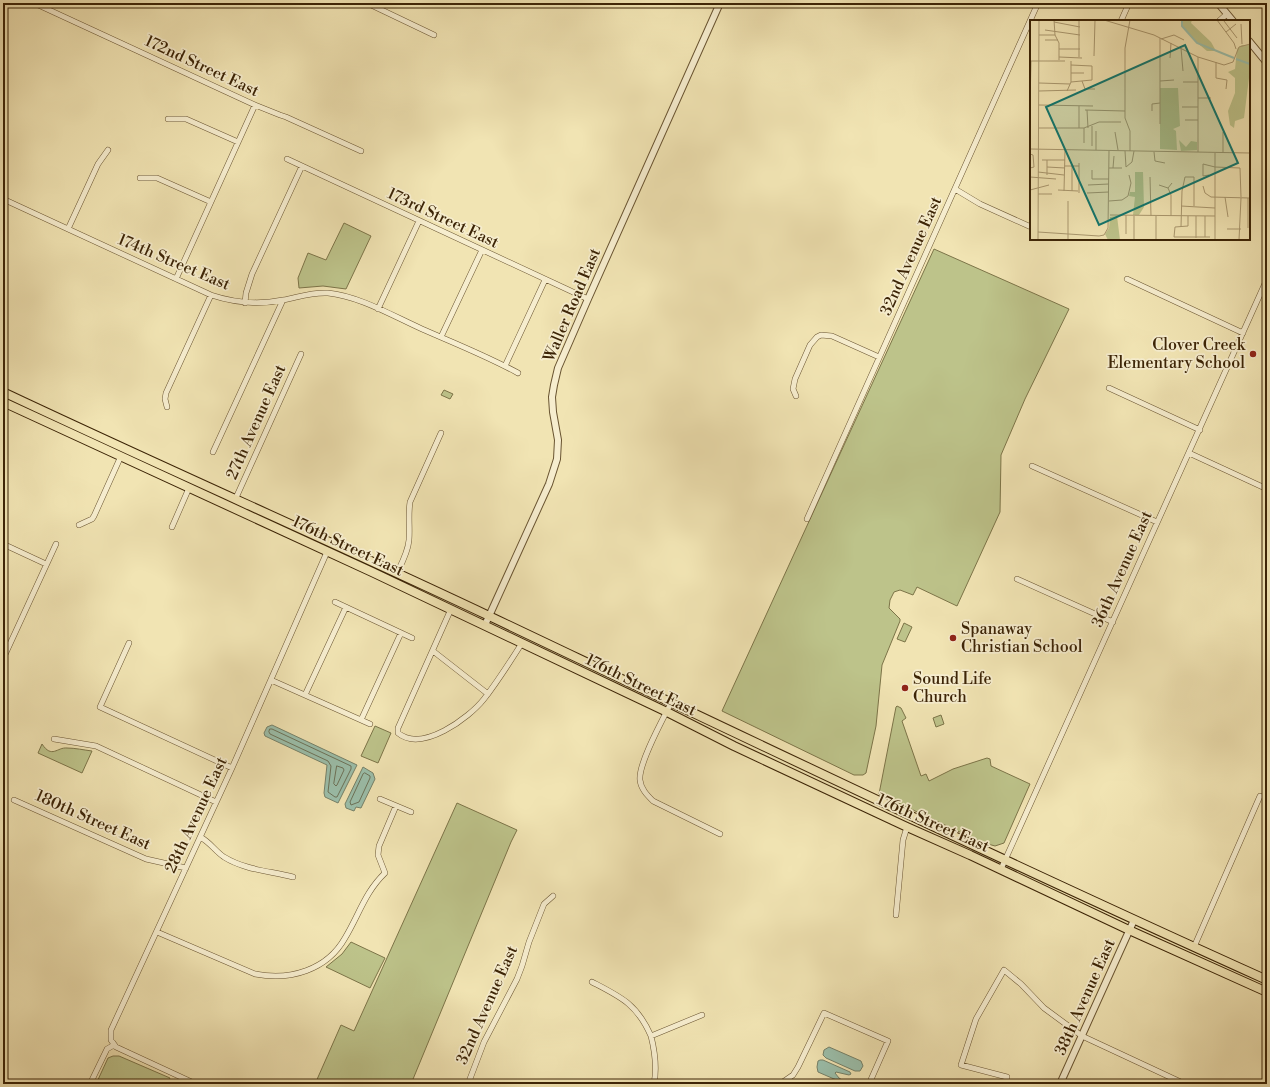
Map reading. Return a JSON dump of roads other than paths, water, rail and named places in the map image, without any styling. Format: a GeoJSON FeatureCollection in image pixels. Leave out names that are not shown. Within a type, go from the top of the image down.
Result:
{"type":"FeatureCollection","features":[{"type":"Feature","properties":{"kind":"main road","name":"176th Street East"},"geometry":{"type":"LineString","coordinates":[[3,392],[235,500],[397,573],[1005,860],[1267,980]]}},
{"type":"Feature","properties":{"kind":"main road","name":"176th Street East"},"geometry":{"type":"LineString","coordinates":[[3,402],[485,625],[667,712],[734,746],[1001,869],[1129,930],[1267,992]]}},
{"type":"Feature","properties":{"kind":"main road"},"geometry":{"type":"LineString","coordinates":[[112,452],[116,449],[154,467],[160,465]]}},
{"type":"Feature","properties":{"kind":"main road"},"geometry":{"type":"LineString","coordinates":[[327,552],[333,549],[362,562],[370,561]]}},
{"type":"Feature","properties":{"kind":"street","name":"172nd Street East"},"geometry":{"type":"LineString","coordinates":[[34,3],[255,105],[286,117],[360,151]]}},
{"type":"Feature","properties":{"kind":"street"},"geometry":{"type":"LineString","coordinates":[[367,3],[434,35]]}},
{"type":"Feature","properties":{"kind":"street","name":"Waller Road East"},"geometry":{"type":"LineString","coordinates":[[485,625],[550,484],[555,468],[558,440],[552,398],[554,385],[564,354],[720,3]]}},
{"type":"Feature","properties":{"kind":"street","name":"32nd Avenue East"},"geometry":{"type":"LineString","coordinates":[[1030,20],[1038,3]]}},
{"type":"Feature","properties":{"kind":"street"},"geometry":{"type":"LineString","coordinates":[[1121,20],[1129,3]]}},
{"type":"Feature","properties":{"kind":"street"},"geometry":{"type":"LineString","coordinates":[[1218,3],[1232,20]]}},
{"type":"Feature","properties":{"kind":"street"},"geometry":{"type":"LineString","coordinates":[[1220,20],[1227,14]]}},
{"type":"Feature","properties":{"kind":"street","name":"32nd Avenue East"},"geometry":{"type":"LineString","coordinates":[[807,519],[1030,21]]}},
{"type":"Feature","properties":{"kind":"street"},"geometry":{"type":"LineString","coordinates":[[1250,42],[1267,63]]}},
{"type":"Feature","properties":{"kind":"street"},"geometry":{"type":"LineString","coordinates":[[176,279],[255,105]]}},
{"type":"Feature","properties":{"kind":"street"},"geometry":{"type":"LineString","coordinates":[[168,119],[186,119],[238,142]]}},
{"type":"Feature","properties":{"kind":"street"},"geometry":{"type":"LineString","coordinates":[[68,229],[98,164],[108,150]]}},
{"type":"Feature","properties":{"kind":"street","name":"173rd Street East"},"geometry":{"type":"LineString","coordinates":[[287,159],[588,299]]}},
{"type":"Feature","properties":{"kind":"street"},"geometry":{"type":"LineString","coordinates":[[245,302],[246,293],[252,274],[302,166]]}},
{"type":"Feature","properties":{"kind":"street"},"geometry":{"type":"LineString","coordinates":[[140,178],[157,178],[211,202]]}},
{"type":"Feature","properties":{"kind":"street"},"geometry":{"type":"LineString","coordinates":[[955,189],[980,204],[1030,227]]}},
{"type":"Feature","properties":{"kind":"street","name":"174th Street East"},"geometry":{"type":"LineString","coordinates":[[3,199],[211,295],[233,301],[256,303],[283,300],[316,293],[351,298],[442,337],[518,373]]}},
{"type":"Feature","properties":{"kind":"street"},"geometry":{"type":"LineString","coordinates":[[378,309],[418,221]]}},
{"type":"Feature","properties":{"kind":"street"},"geometry":{"type":"LineString","coordinates":[[442,337],[482,250]]}},
{"type":"Feature","properties":{"kind":"street"},"geometry":{"type":"LineString","coordinates":[[1127,279],[1243,333]]}},
{"type":"Feature","properties":{"kind":"street","name":"36th Avenue East"},"geometry":{"type":"LineString","coordinates":[[1001,869],[1267,279]]}},
{"type":"Feature","properties":{"kind":"street"},"geometry":{"type":"LineString","coordinates":[[506,366],[545,280]]}},
{"type":"Feature","properties":{"kind":"street"},"geometry":{"type":"LineString","coordinates":[[167,408],[165,399],[166,393],[211,295]]}},
{"type":"Feature","properties":{"kind":"street"},"geometry":{"type":"LineString","coordinates":[[213,452],[283,300]]}},
{"type":"Feature","properties":{"kind":"street"},"geometry":{"type":"LineString","coordinates":[[796,396],[793,389],[795,379],[810,345],[817,337],[821,335],[832,336],[879,357]]}},
{"type":"Feature","properties":{"kind":"street","name":"27th Avenue East"},"geometry":{"type":"LineString","coordinates":[[235,500],[301,354]]}},
{"type":"Feature","properties":{"kind":"street"},"geometry":{"type":"LineString","coordinates":[[1109,388],[1200,430]]}},
{"type":"Feature","properties":{"kind":"street"},"geometry":{"type":"LineString","coordinates":[[397,573],[409,540],[410,502],[441,433]]}},
{"type":"Feature","properties":{"kind":"street"},"geometry":{"type":"LineString","coordinates":[[1189,453],[1267,489]]}},
{"type":"Feature","properties":{"kind":"street"},"geometry":{"type":"LineString","coordinates":[[80,525],[92,519],[94,516],[121,456]]}},
{"type":"Feature","properties":{"kind":"street"},"geometry":{"type":"LineString","coordinates":[[1032,466],[1157,522]]}},
{"type":"Feature","properties":{"kind":"street"},"geometry":{"type":"LineString","coordinates":[[172,527],[189,488]]}},
{"type":"Feature","properties":{"kind":"street"},"geometry":{"type":"LineString","coordinates":[[3,544],[46,564]]}},
{"type":"Feature","properties":{"kind":"street"},"geometry":{"type":"LineString","coordinates":[[3,659],[56,544]]}},
{"type":"Feature","properties":{"kind":"street","name":"28th Avenue East"},"geometry":{"type":"LineString","coordinates":[[114,1045],[111,1040],[111,1030],[232,768],[327,552]]}},
{"type":"Feature","properties":{"kind":"street"},"geometry":{"type":"LineString","coordinates":[[1017,579],[1113,622]]}},
{"type":"Feature","properties":{"kind":"street"},"geometry":{"type":"LineString","coordinates":[[335,602],[412,638]]}},
{"type":"Feature","properties":{"kind":"street"},"geometry":{"type":"LineString","coordinates":[[305,695],[346,607]]}},
{"type":"Feature","properties":{"kind":"street"},"geometry":{"type":"LineString","coordinates":[[450,609],[398,728],[398,733],[402,736],[419,740],[432,736],[450,727],[474,709],[484,700],[522,643]]}},
{"type":"Feature","properties":{"kind":"street"},"geometry":{"type":"LineString","coordinates":[[361,720],[401,632]]}},
{"type":"Feature","properties":{"kind":"street"},"geometry":{"type":"LineString","coordinates":[[129,643],[100,707],[232,768]]}},
{"type":"Feature","properties":{"kind":"street"},"geometry":{"type":"LineString","coordinates":[[432,651],[488,694]]}},
{"type":"Feature","properties":{"kind":"street"},"geometry":{"type":"LineString","coordinates":[[271,680],[370,724]]}},
{"type":"Feature","properties":{"kind":"street"},"geometry":{"type":"LineString","coordinates":[[671,703],[641,768],[640,779],[643,790],[653,801],[720,834]]}},
{"type":"Feature","properties":{"kind":"street"},"geometry":{"type":"LineString","coordinates":[[54,739],[96,746],[216,802]]}},
{"type":"Feature","properties":{"kind":"street"},"geometry":{"type":"LineString","coordinates":[[1194,947],[1260,796]]}},
{"type":"Feature","properties":{"kind":"street"},"geometry":{"type":"LineString","coordinates":[[380,799],[411,812]]}},
{"type":"Feature","properties":{"kind":"street","name":"180th Street East"},"geometry":{"type":"LineString","coordinates":[[14,800],[146,859],[186,868]]}},
{"type":"Feature","properties":{"kind":"street"},"geometry":{"type":"LineString","coordinates":[[157,932],[255,974],[272,976],[294,975],[319,965],[338,948],[371,888],[385,873],[378,856],[379,846],[396,806]]}},
{"type":"Feature","properties":{"kind":"street"},"geometry":{"type":"LineString","coordinates":[[896,915],[904,840],[908,827]]}},
{"type":"Feature","properties":{"kind":"street"},"geometry":{"type":"LineString","coordinates":[[200,837],[208,841],[224,857],[247,867],[293,877]]}},
{"type":"Feature","properties":{"kind":"street","name":"32nd Avenue East"},"geometry":{"type":"LineString","coordinates":[[468,1084],[484,1042],[519,972],[544,904],[553,896]]}},
{"type":"Feature","properties":{"kind":"street","name":"38th Avenue East"},"geometry":{"type":"LineString","coordinates":[[1060,1084],[1134,920]]}},
{"type":"Feature","properties":{"kind":"street"},"geometry":{"type":"LineString","coordinates":[[1007,1077],[961,1065],[976,1019],[1004,970],[1021,984],[1049,1012],[1082,1036],[1185,1084]]}},
{"type":"Feature","properties":{"kind":"street"},"geometry":{"type":"LineString","coordinates":[[592,982],[616,993],[631,1006],[644,1021],[651,1036],[655,1054],[656,1074],[654,1084]]}},
{"type":"Feature","properties":{"kind":"street"},"geometry":{"type":"LineString","coordinates":[[780,1084],[793,1075],[798,1067],[824,1013],[888,1041],[869,1084]]}},
{"type":"Feature","properties":{"kind":"street"},"geometry":{"type":"LineString","coordinates":[[651,1036],[702,1015]]}},
{"type":"Feature","properties":{"kind":"street"},"geometry":{"type":"LineString","coordinates":[[90,1084],[107,1049],[114,1045],[123,1051],[196,1084]]}},
{"type":"Feature","properties":{"kind":"water"},"geometry":{"type":"Polygon","coordinates":[[[272,725],[357,765],[338,803],[325,797],[324,793],[327,765],[265,736],[264,733],[267,727],[272,725]]]}},
{"type":"Feature","properties":{"kind":"water"},"geometry":{"type":"Polygon","coordinates":[[[363,767],[373,773],[375,779],[361,808],[356,807],[354,811],[346,808],[345,804],[363,767]]]}},
{"type":"Feature","properties":{"kind":"water"},"geometry":{"type":"Polygon","coordinates":[[[829,1047],[861,1061],[863,1066],[860,1071],[855,1071],[826,1058],[823,1055],[824,1050],[829,1047]]]}},
{"type":"Feature","properties":{"kind":"water"},"geometry":{"type":"Polygon","coordinates":[[[820,1060],[850,1072],[851,1074],[849,1075],[835,1073],[839,1078],[848,1084],[818,1072],[818,1061],[820,1060]]]}},
{"type":"Feature","properties":{"kind":"place","name":"Clover Creek Elementary School"},"geometry":{"type":"Point","coordinates":[1253,354]}},
{"type":"Feature","properties":{"kind":"place","name":"Spanaway Christian School"},"geometry":{"type":"Point","coordinates":[953,638]}},
{"type":"Feature","properties":{"kind":"place","name":"Sound Life Church"},"geometry":{"type":"Point","coordinates":[905,688]}}]}
